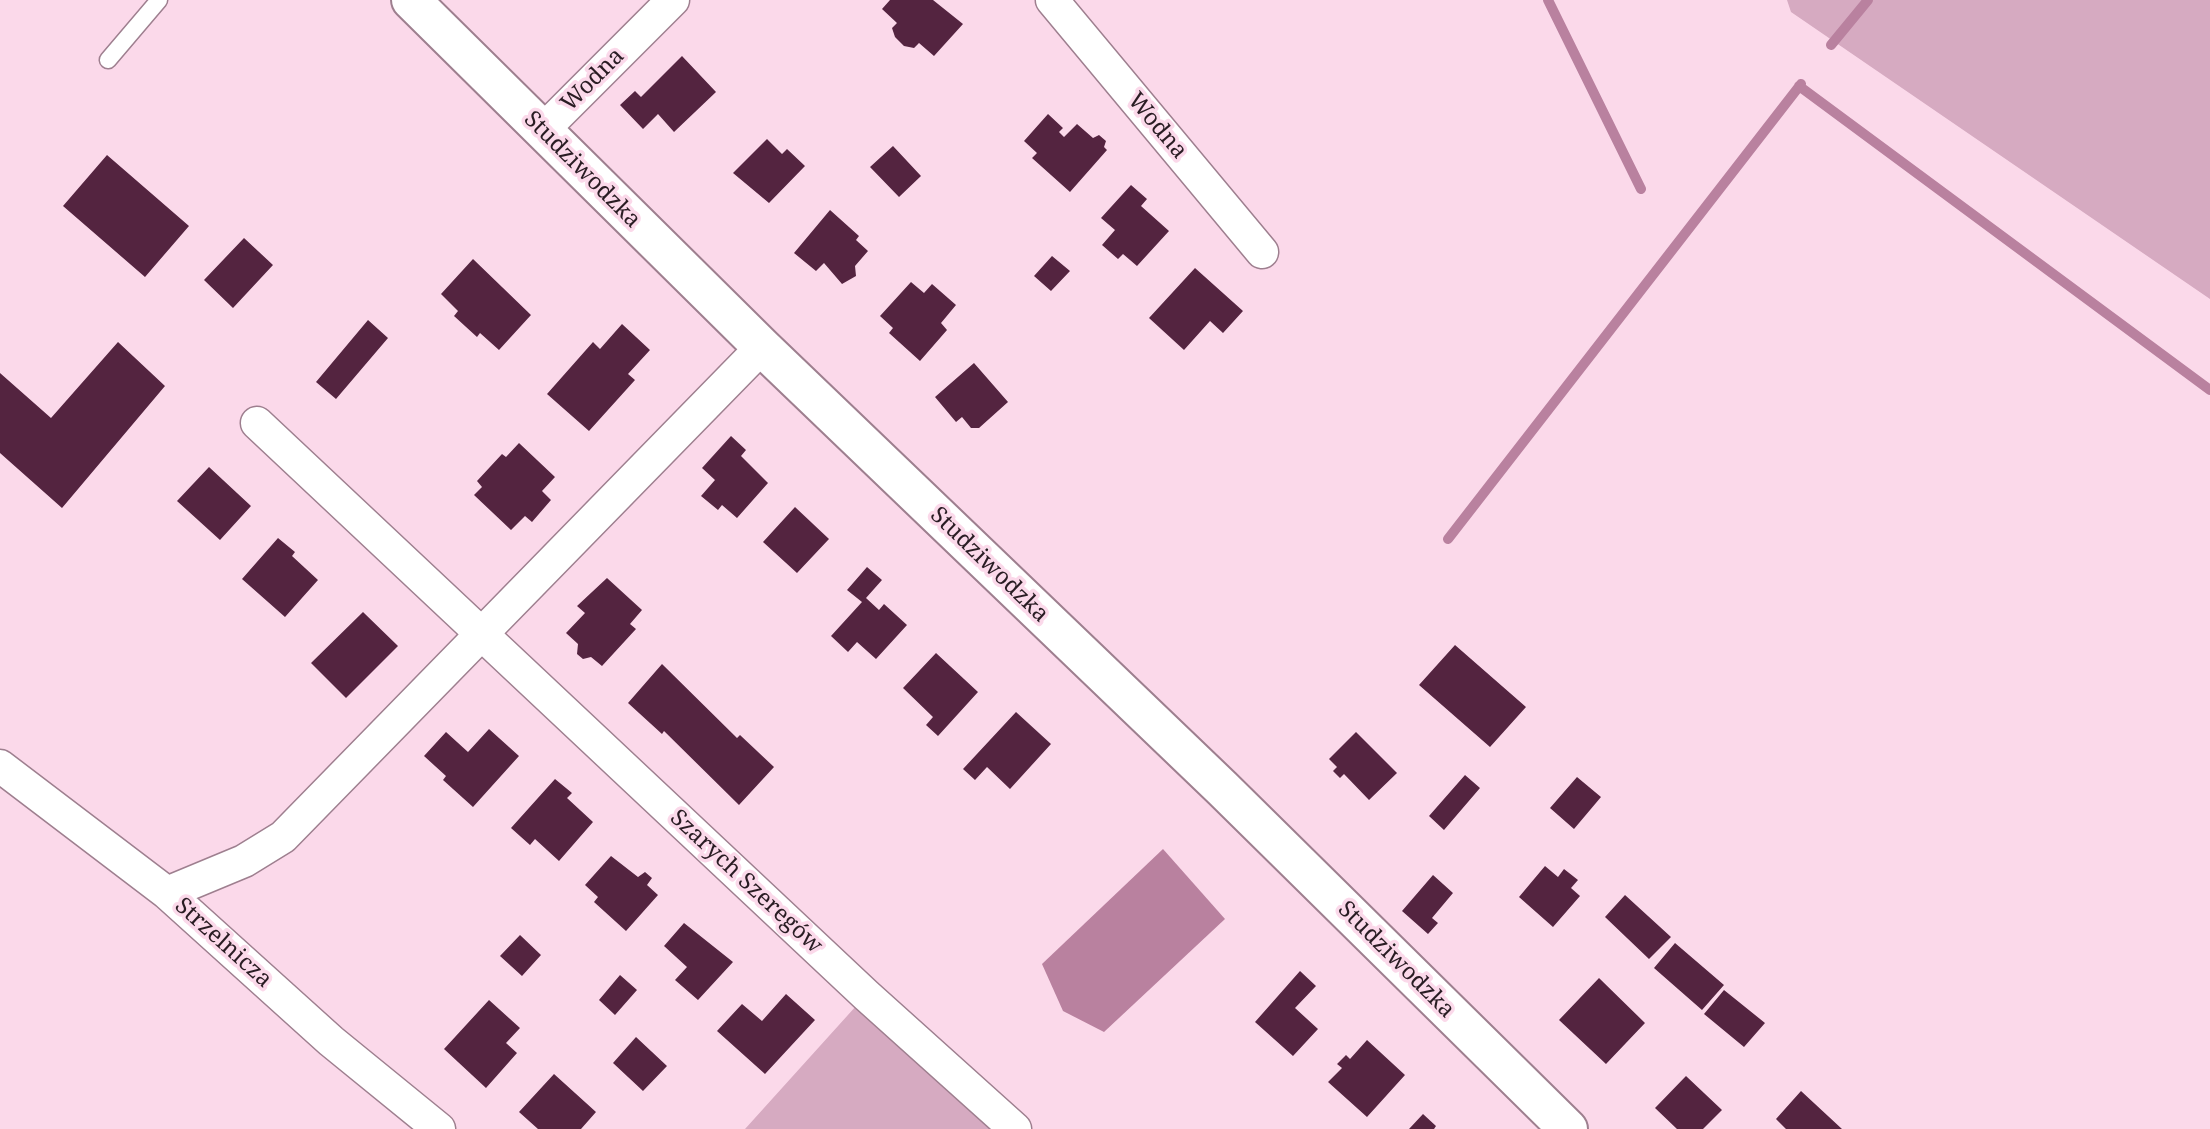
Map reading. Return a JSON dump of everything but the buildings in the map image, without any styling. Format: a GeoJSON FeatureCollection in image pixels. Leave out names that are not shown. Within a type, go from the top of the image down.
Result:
{"type":"FeatureCollection","features":[{"type":"Feature","properties":{"kind":"street","name":"Studziwodzka"},"geometry":{"type":"LineString","coordinates":[[411,0],[762,348],[1232,798],[1568,1129]]}},
{"type":"Feature","properties":{"kind":"street","name":"Wodna"},"geometry":{"type":"LineString","coordinates":[[542,131],[673,0]]}},
{"type":"Feature","properties":{"kind":"street","name":"Wodna"},"geometry":{"type":"LineString","coordinates":[[1052,0],[1262,252]]}},
{"type":"Feature","properties":{"kind":"street"},"geometry":{"type":"LineString","coordinates":[[167,893],[244,861],[283,837],[762,348]]}},
{"type":"Feature","properties":{"kind":"street","name":"Szarych Szeregów"},"geometry":{"type":"LineString","coordinates":[[257,423],[866,995],[1014,1129]]}},
{"type":"Feature","properties":{"kind":"street","name":"Strzelnicza"},"geometry":{"type":"LineString","coordinates":[[0,766],[167,893],[331,1041],[439,1129]]}},
{"type":"Feature","properties":{"kind":"lane"},"geometry":{"type":"LineString","coordinates":[[108,60],[159,0]]}},
{"type":"Feature","properties":{"kind":"shaded area"},"geometry":{"type":"Polygon","coordinates":[[[1787,0],[2210,0],[2210,299],[1791,12],[1787,0]]]}},
{"type":"Feature","properties":{"kind":"shaded area"},"geometry":{"type":"Polygon","coordinates":[[[1163,849],[1225,919],[1104,1032],[1063,1011],[1042,964],[1163,849]]]}},
{"type":"Feature","properties":{"kind":"shaded area"},"geometry":{"type":"Polygon","coordinates":[[[866,995],[1014,1129],[745,1129],[866,995]]]}},
{"type":"Feature","properties":{"kind":"waterway"},"geometry":{"type":"LineString","coordinates":[[1548,0],[1641,189]]}},
{"type":"Feature","properties":{"kind":"waterway"},"geometry":{"type":"LineString","coordinates":[[1831,45],[1868,0]]}},
{"type":"Feature","properties":{"kind":"waterway"},"geometry":{"type":"LineString","coordinates":[[1448,539],[1801,84]]}},
{"type":"Feature","properties":{"kind":"waterway"},"geometry":{"type":"LineString","coordinates":[[1799,86],[2210,390]]}}]}
